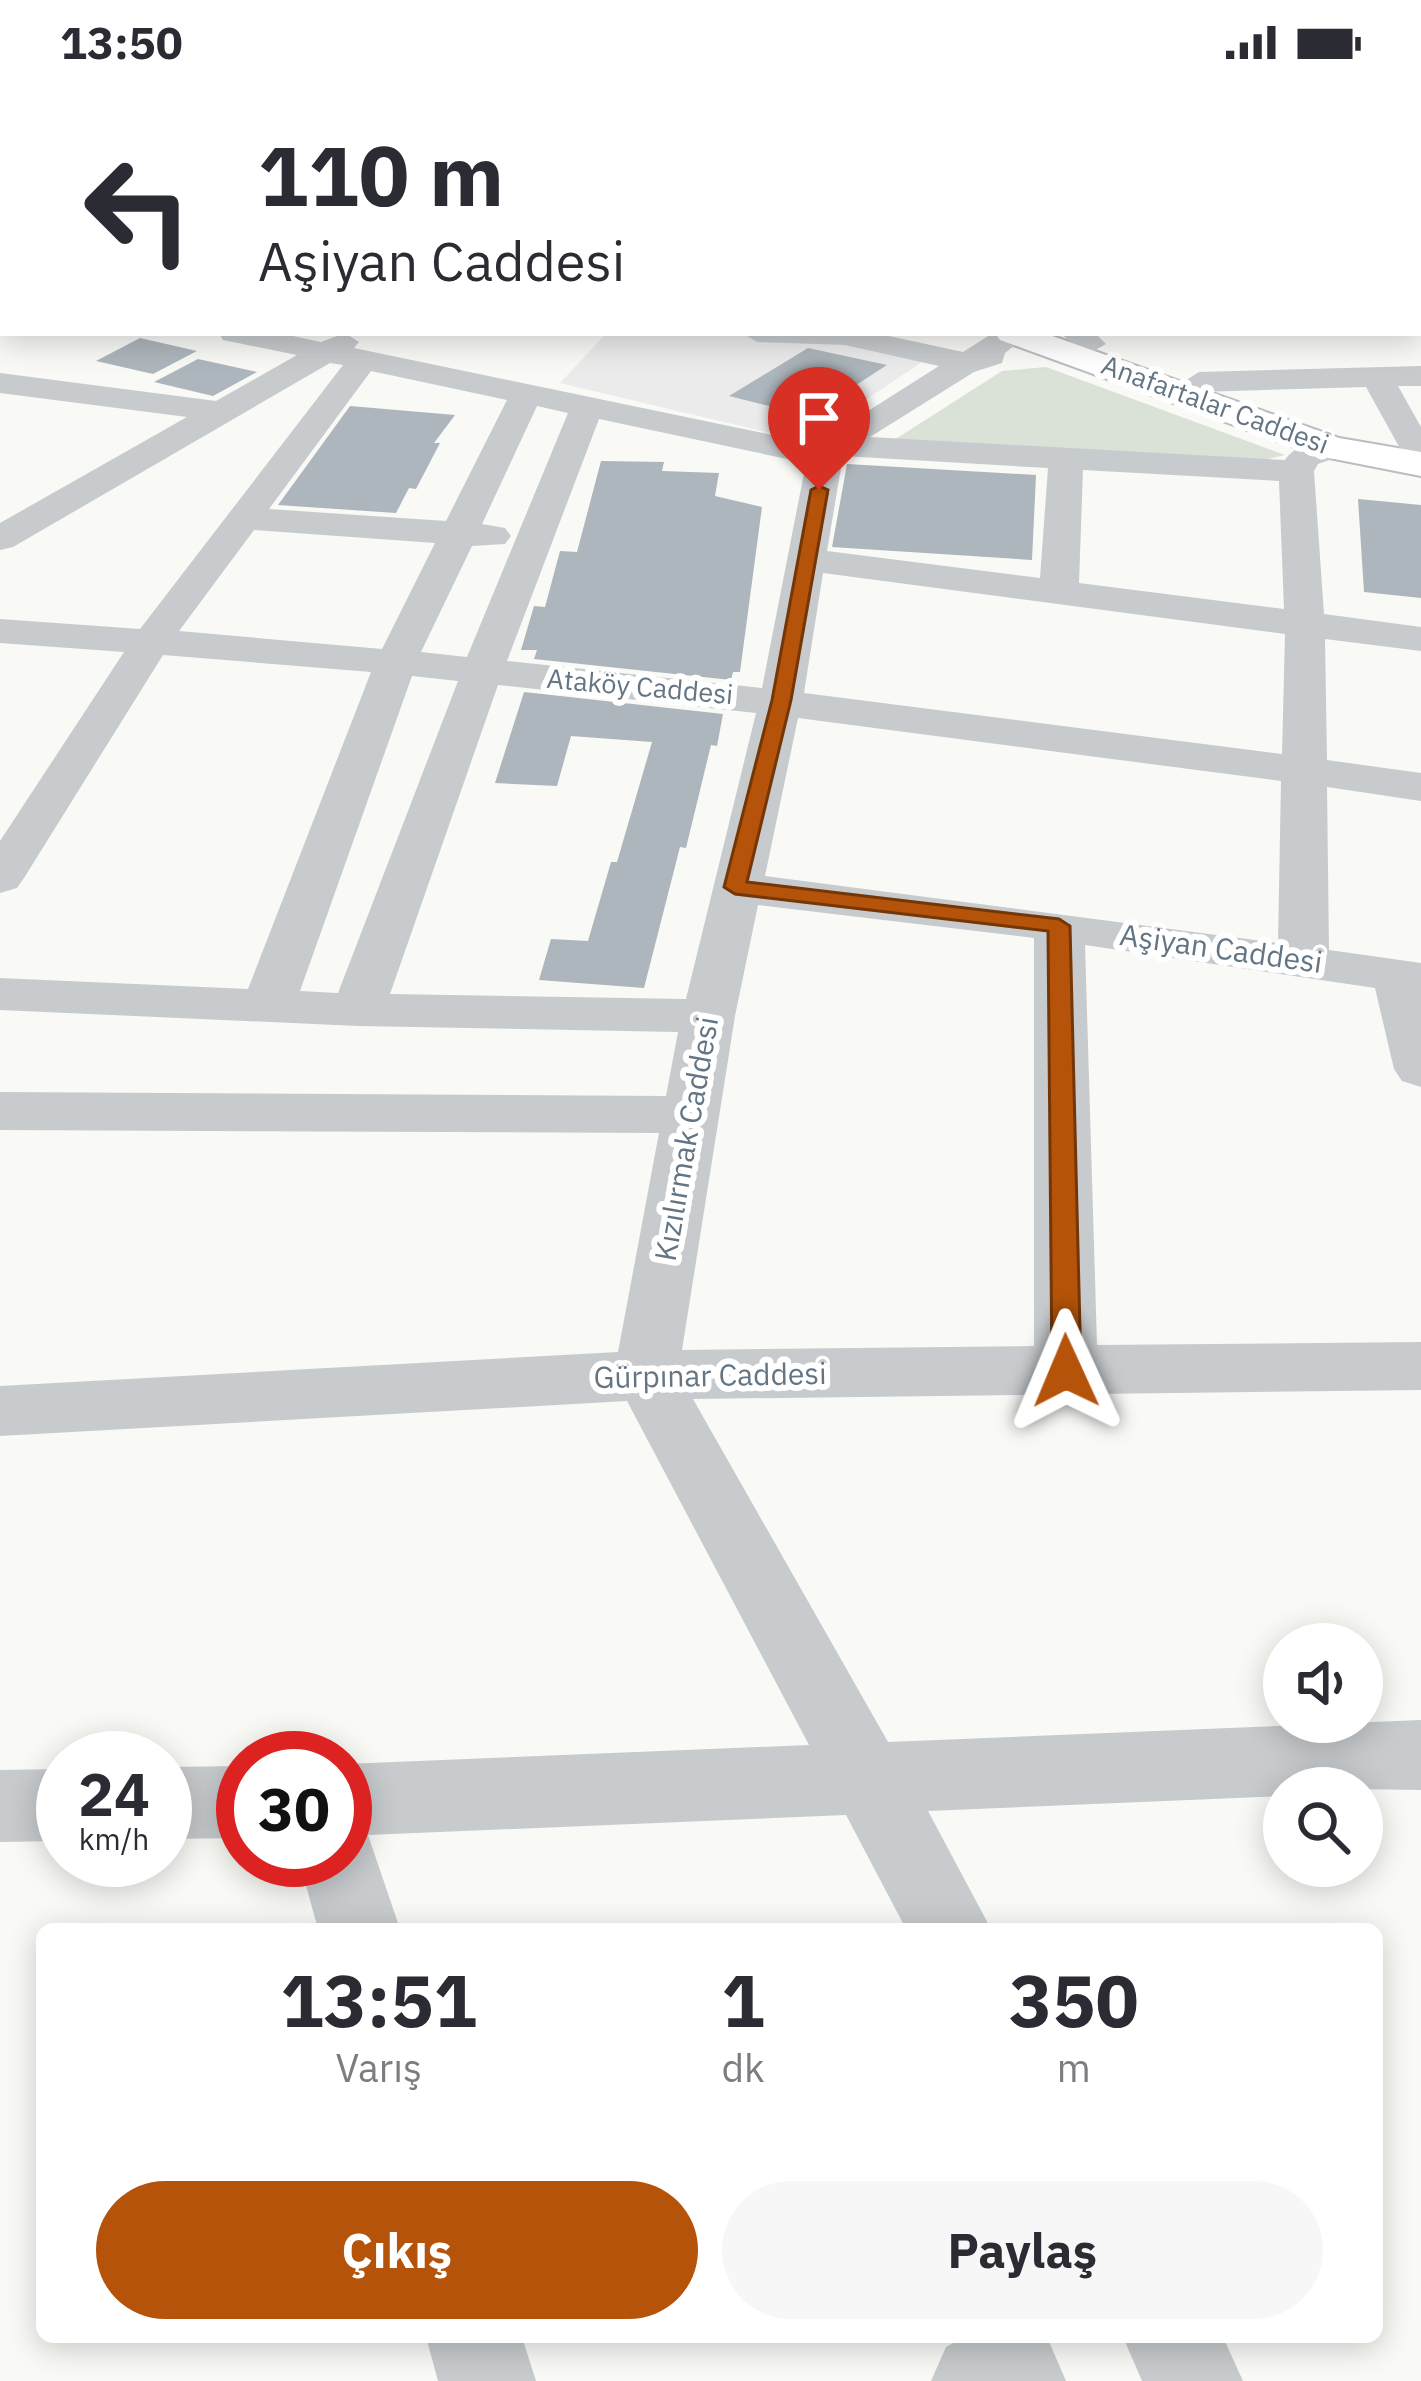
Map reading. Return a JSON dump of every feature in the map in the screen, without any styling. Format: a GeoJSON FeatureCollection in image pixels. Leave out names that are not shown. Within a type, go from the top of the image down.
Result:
{"type":"FeatureCollection","features":[{"type":"Feature","properties":{"kind":"main road","name":"Anafartalar Caddesi"},"geometry":{"type":"LineString","coordinates":[[994,339],[1085,345],[1314,459],[1419,452]]}},
{"type":"Feature","properties":{"kind":"main road"},"geometry":{"type":"LineString","coordinates":[[1085,345],[1419,452]]}},
{"type":"Feature","properties":{"kind":"street"},"geometry":{"type":"LineString","coordinates":[[373,84],[408,84]]}},
{"type":"Feature","properties":{"kind":"street"},"geometry":{"type":"LineString","coordinates":[[257,336],[349,348],[587,408],[829,450],[1066,458],[1314,459],[1305,625],[1303,961]]}},
{"type":"Feature","properties":{"kind":"street"},"geometry":{"type":"LineString","coordinates":[[906,336],[994,339],[1018,354],[1085,345]]}},
{"type":"Feature","properties":{"kind":"street"},"geometry":{"type":"LineString","coordinates":[[829,450],[994,339]]}},
{"type":"Feature","properties":{"kind":"street"},"geometry":{"type":"LineString","coordinates":[[0,539],[222,412],[349,348]]}},
{"type":"Feature","properties":{"kind":"street"},"geometry":{"type":"LineString","coordinates":[[0,878],[152,640],[240,518],[349,348]]}},
{"type":"Feature","properties":{"kind":"street"},"geometry":{"type":"LineString","coordinates":[[1376,376],[1419,452]]}},
{"type":"Feature","properties":{"kind":"street"},"geometry":{"type":"LineString","coordinates":[[1199,382],[1421,376]]}},
{"type":"Feature","properties":{"kind":"street"},"geometry":{"type":"LineString","coordinates":[[0,383],[222,412]]}},
{"type":"Feature","properties":{"kind":"street"},"geometry":{"type":"LineString","coordinates":[[268,1006],[396,662],[526,395]]}},
{"type":"Feature","properties":{"kind":"street"},"geometry":{"type":"LineString","coordinates":[[358,1010],[482,671],[587,408]]}},
{"type":"Feature","properties":{"kind":"street","name":"Kızılırmak Caddesi"},"geometry":{"type":"LineString","coordinates":[[646,1375],[708,1016],[782,700],[829,450]]}},
{"type":"Feature","properties":{"kind":"street"},"geometry":{"type":"LineString","coordinates":[[1059,593],[1066,458]]}},
{"type":"Feature","properties":{"kind":"street"},"geometry":{"type":"LineString","coordinates":[[0,501],[66,504]]}},
{"type":"Feature","properties":{"kind":"street"},"geometry":{"type":"LineString","coordinates":[[240,518],[534,539]]}},
{"type":"Feature","properties":{"kind":"street"},"geometry":{"type":"LineString","coordinates":[[808,560],[1421,639]]}},
{"type":"Feature","properties":{"kind":"street","name":"Ataköy Caddesi"},"geometry":{"type":"LineString","coordinates":[[0,631],[152,640],[782,700],[1421,787]]}},
{"type":"Feature","properties":{"kind":"street","name":"Aşiyan Caddesi"},"geometry":{"type":"LineString","coordinates":[[735,887],[1059,926],[1410,978]]}},
{"type":"Feature","properties":{"kind":"street"},"geometry":{"type":"LineString","coordinates":[[1059,926],[1066,1371]]}},
{"type":"Feature","properties":{"kind":"street"},"geometry":{"type":"LineString","coordinates":[[1410,978],[1421,1069]]}},
{"type":"Feature","properties":{"kind":"street"},"geometry":{"type":"LineString","coordinates":[[0,994],[358,1010],[708,1016]]}},
{"type":"Feature","properties":{"kind":"street"},"geometry":{"type":"LineString","coordinates":[[0,1111],[691,1115]]}},
{"type":"Feature","properties":{"kind":"street","name":"Gürpınar Caddesi"},"geometry":{"type":"LineString","coordinates":[[0,1411],[646,1375],[1421,1366]]}},
{"type":"Feature","properties":{"kind":"street"},"geometry":{"type":"LineString","coordinates":[[646,1375],[947,1923]]}},
{"type":"Feature","properties":{"kind":"street"},"geometry":{"type":"LineString","coordinates":[[372,1799],[1420,1756]]}},
{"type":"Feature","properties":{"kind":"street"},"geometry":{"type":"LineString","coordinates":[[0,1806],[36,1805]]}},
{"type":"Feature","properties":{"kind":"street"},"geometry":{"type":"LineString","coordinates":[[346,1887],[356,1923]]}},
{"type":"Feature","properties":{"kind":"street"},"geometry":{"type":"LineString","coordinates":[[477,2343],[487,2381]]}},
{"type":"Feature","properties":{"kind":"street"},"geometry":{"type":"LineString","coordinates":[[1174,2343],[1194,2381]]}},
{"type":"Feature","properties":{"kind":"street"},"geometry":{"type":"LineString","coordinates":[[980,2381],[1010,2365],[1017,2381]]}},
{"type":"Feature","properties":{"kind":"shaded area"},"geometry":{"type":"Polygon","coordinates":[[[604,336],[836,336],[925,360],[804,441],[560,383],[604,336]]]}},
{"type":"Feature","properties":{"kind":"shaded area"},"geometry":{"type":"Polygon","coordinates":[[[1046,367],[1285,455],[1241,465],[891,442],[1002,371],[1046,367]]]}},
{"type":"Feature","properties":{"kind":"building"},"geometry":{"type":"Polygon","coordinates":[[[140,338],[197,351],[153,374],[96,361],[140,338]]]}},
{"type":"Feature","properties":{"kind":"building"},"geometry":{"type":"Polygon","coordinates":[[[808,348],[887,365],[808,416],[729,396],[808,348]]]}},
{"type":"Feature","properties":{"kind":"building"},"geometry":{"type":"Polygon","coordinates":[[[198,359],[257,372],[213,396],[154,382],[198,359]]]}},
{"type":"Feature","properties":{"kind":"building"},"geometry":{"type":"Polygon","coordinates":[[[350,406],[455,415],[434,443],[440,443],[416,489],[409,488],[396,513],[278,505],[350,406]]]}},
{"type":"Feature","properties":{"kind":"building"},"geometry":{"type":"Polygon","coordinates":[[[601,461],[664,462],[662,471],[719,473],[715,496],[762,507],[740,672],[733,672],[731,680],[534,659],[537,650],[521,650],[534,606],[545,607],[560,551],[577,552],[601,461]]]}},
{"type":"Feature","properties":{"kind":"building"},"geometry":{"type":"Polygon","coordinates":[[[847,464],[1036,475],[1032,560],[832,547],[847,464]]]}},
{"type":"Feature","properties":{"kind":"building"},"geometry":{"type":"Polygon","coordinates":[[[1358,499],[1421,505],[1421,598],[1364,592],[1358,499]]]}},
{"type":"Feature","properties":{"kind":"building"},"geometry":{"type":"Polygon","coordinates":[[[524,692],[723,714],[686,848],[680,847],[644,988],[539,980],[551,939],[588,941],[652,742],[571,736],[557,786],[495,783],[524,692]]]}},
{"type":"Feature","properties":{"kind":"route"},"geometry":{"type":"LineString","coordinates":[[819,490],[782,700],[735,887],[1059,926],[1066,1371]]}}]}
